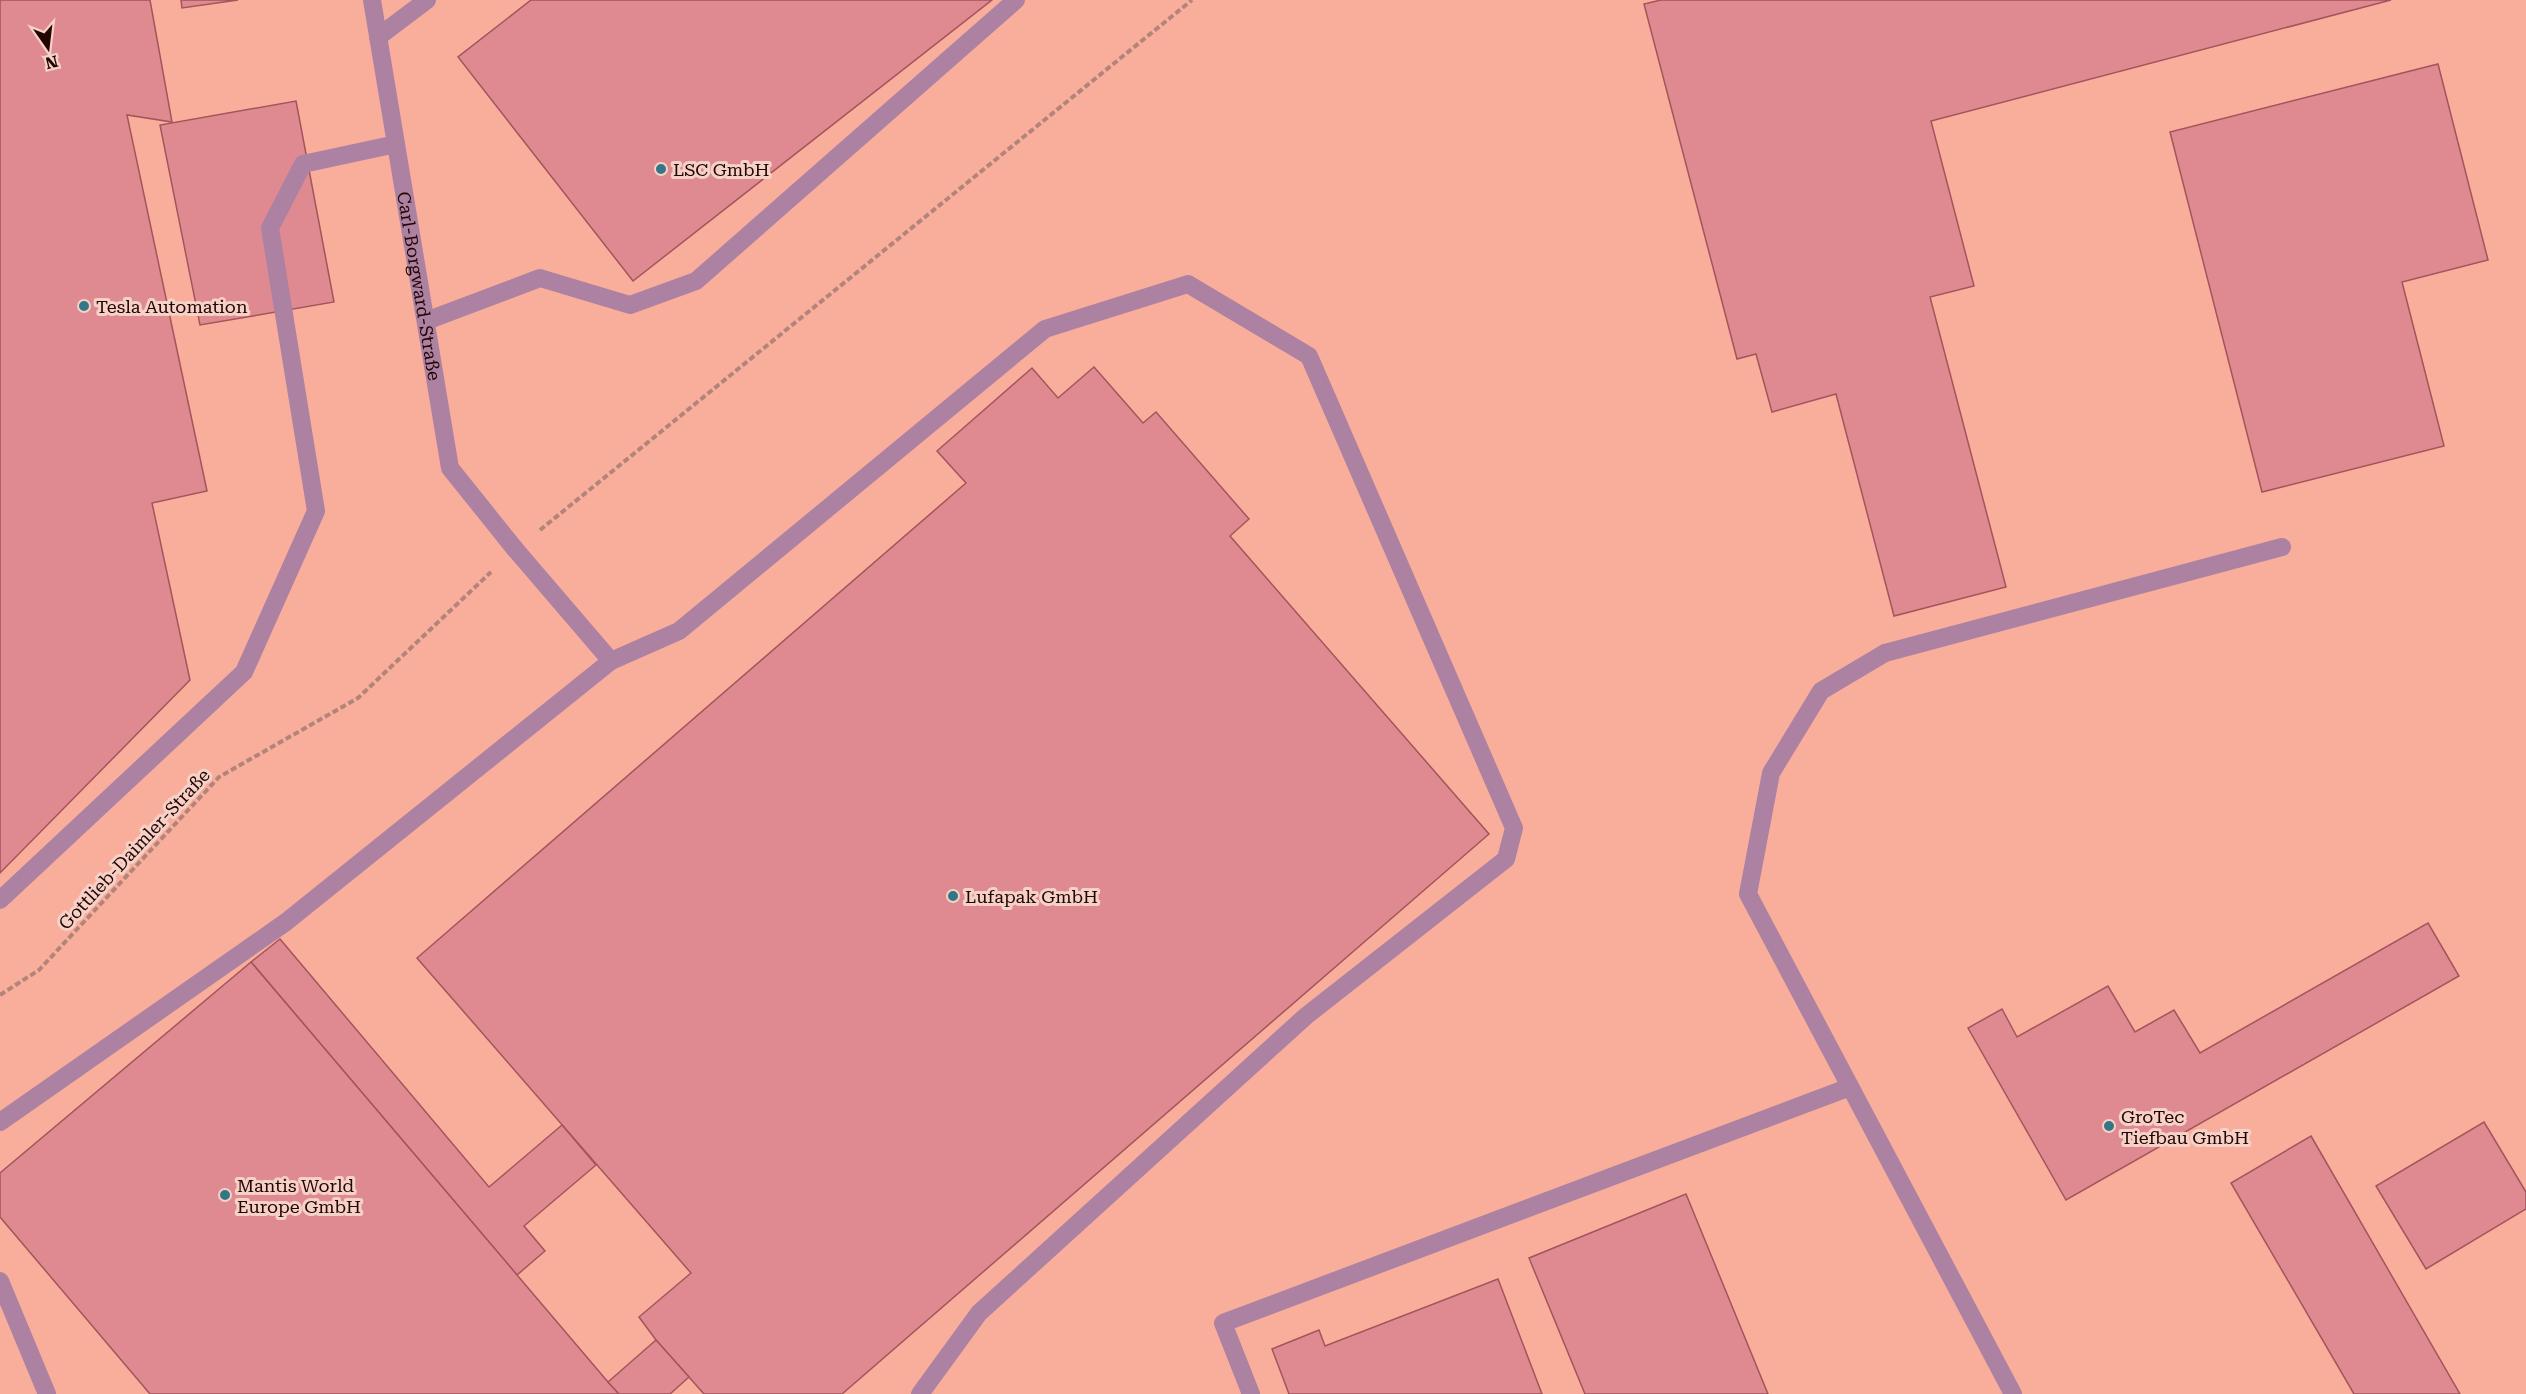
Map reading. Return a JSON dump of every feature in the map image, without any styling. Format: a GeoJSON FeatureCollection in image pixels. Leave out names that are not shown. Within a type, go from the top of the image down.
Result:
{"type":"FeatureCollection","features":[{"type":"Feature","properties":{"kind":"street","name":"Carl-Borgward-Straße"},"geometry":{"type":"LineString","coordinates":[[372,0],[450,468],[515,549],[611,661]]}},
{"type":"Feature","properties":{"kind":"street"},"geometry":{"type":"LineString","coordinates":[[378,37],[427,0]]}},
{"type":"Feature","properties":{"kind":"street"},"geometry":{"type":"LineString","coordinates":[[426,321],[540,278],[630,305],[696,281],[1016,0]]}},
{"type":"Feature","properties":{"kind":"street"},"geometry":{"type":"LineString","coordinates":[[0,900],[243,672],[316,511],[270,228],[303,164],[396,144]]}},
{"type":"Feature","properties":{"kind":"street"},"geometry":{"type":"LineString","coordinates":[[0,1122],[286,922],[611,661],[679,631],[1045,329],[1188,284],[1309,356],[1514,828],[1506,859],[1306,1016],[979,1313],[920,1394]]}},
{"type":"Feature","properties":{"kind":"street"},"geometry":{"type":"LineString","coordinates":[[2013,1394],[1748,894],[1771,773],[1821,691],[1885,653],[2282,547]]}},
{"type":"Feature","properties":{"kind":"street"},"geometry":{"type":"LineString","coordinates":[[1251,1394],[1223,1323],[1850,1086]]}},
{"type":"Feature","properties":{"kind":"street"},"geometry":{"type":"LineString","coordinates":[[0,1281],[47,1394]]}},
{"type":"Feature","properties":{"kind":"path","name":"Gottlieb-Daimler-Straße"},"geometry":{"type":"LineString","coordinates":[[0,995],[39,970],[219,777],[358,698],[515,549],[1192,0]]}},
{"type":"Feature","properties":{"kind":"shaded area"},"geometry":{"type":"Polygon","coordinates":[[[0,0],[2526,0],[2526,1394],[0,1394],[0,0]]]}},
{"type":"Feature","properties":{"kind":"building","name":"Tesla Automation"},"geometry":{"type":"Polygon","coordinates":[[[0,0],[150,0],[172,122],[127,115],[207,491],[152,503],[190,680],[0,873],[0,0]]]}},
{"type":"Feature","properties":{"kind":"building"},"geometry":{"type":"Polygon","coordinates":[[[181,0],[238,0],[182,8],[181,0]]]}},
{"type":"Feature","properties":{"kind":"building","name":"LSC GmbH"},"geometry":{"type":"Polygon","coordinates":[[[531,0],[992,0],[633,281],[458,57],[531,0]]]}},
{"type":"Feature","properties":{"kind":"building"},"geometry":{"type":"Polygon","coordinates":[[[1661,0],[2391,0],[1931,121],[1974,286],[1930,297],[2006,587],[1894,616],[1836,394],[1772,412],[1756,354],[1737,359],[1644,4],[1661,0]]]}},
{"type":"Feature","properties":{"kind":"building"},"geometry":{"type":"Polygon","coordinates":[[[2438,64],[2488,260],[2402,282],[2444,446],[2262,492],[2170,132],[2438,64]]]}},
{"type":"Feature","properties":{"kind":"building"},"geometry":{"type":"Polygon","coordinates":[[[296,101],[334,302],[200,325],[160,125],[296,101]]]}},
{"type":"Feature","properties":{"kind":"building","name":"Lufapak GmbH"},"geometry":{"type":"Polygon","coordinates":[[[1094,367],[1143,423],[1156,412],[1249,519],[1230,536],[1489,834],[842,1394],[704,1394],[656,1340],[639,1317],[691,1273],[417,958],[966,483],[937,451],[1032,368],[1058,398],[1094,367]]]}},
{"type":"Feature","properties":{"kind":"building","name":"GroTec Tiefbau GmbH"},"geometry":{"type":"Polygon","coordinates":[[[2428,923],[2459,976],[2066,1200],[1968,1028],[2002,1009],[2017,1037],[2108,986],[2135,1032],[2174,1010],[2200,1053],[2428,923]]]}},
{"type":"Feature","properties":{"kind":"building"},"geometry":{"type":"Polygon","coordinates":[[[280,939],[489,1187],[562,1125],[596,1165],[524,1226],[545,1251],[517,1275],[251,962],[280,939]]]}},
{"type":"Feature","properties":{"kind":"building","name":"Mantis World Europe GmbH"},"geometry":{"type":"Polygon","coordinates":[[[251,962],[619,1394],[150,1394],[0,1217],[0,1173],[251,962]]]}},
{"type":"Feature","properties":{"kind":"building"},"geometry":{"type":"Polygon","coordinates":[[[2484,1122],[2526,1192],[2526,1209],[2426,1269],[2376,1186],[2484,1122]]]}},
{"type":"Feature","properties":{"kind":"building"},"geometry":{"type":"Polygon","coordinates":[[[2311,1136],[2460,1394],[2354,1394],[2231,1183],[2311,1136]]]}},
{"type":"Feature","properties":{"kind":"building"},"geometry":{"type":"Polygon","coordinates":[[[1686,1194],[1768,1394],[1585,1394],[1529,1258],[1686,1194]]]}},
{"type":"Feature","properties":{"kind":"building"},"geometry":{"type":"Polygon","coordinates":[[[1498,1279],[1542,1394],[1289,1394],[1272,1349],[1319,1330],[1325,1346],[1498,1279]]]}},
{"type":"Feature","properties":{"kind":"building"},"geometry":{"type":"Polygon","coordinates":[[[656,1340],[689,1377],[670,1394],[619,1394],[608,1382],[656,1340]]]}},
{"type":"Feature","properties":{"kind":"place","name":"LSC GmbH"},"geometry":{"type":"Point","coordinates":[661,169]}},
{"type":"Feature","properties":{"kind":"place","name":"Tesla Automation"},"geometry":{"type":"Point","coordinates":[84,306]}},
{"type":"Feature","properties":{"kind":"place","name":"Lufapak GmbH"},"geometry":{"type":"Point","coordinates":[953,896]}},
{"type":"Feature","properties":{"kind":"place","name":"GroTec Tiefbau GmbH"},"geometry":{"type":"Point","coordinates":[2109,1126]}},
{"type":"Feature","properties":{"kind":"place","name":"Mantis World Europe GmbH"},"geometry":{"type":"Point","coordinates":[225,1195]}}]}
